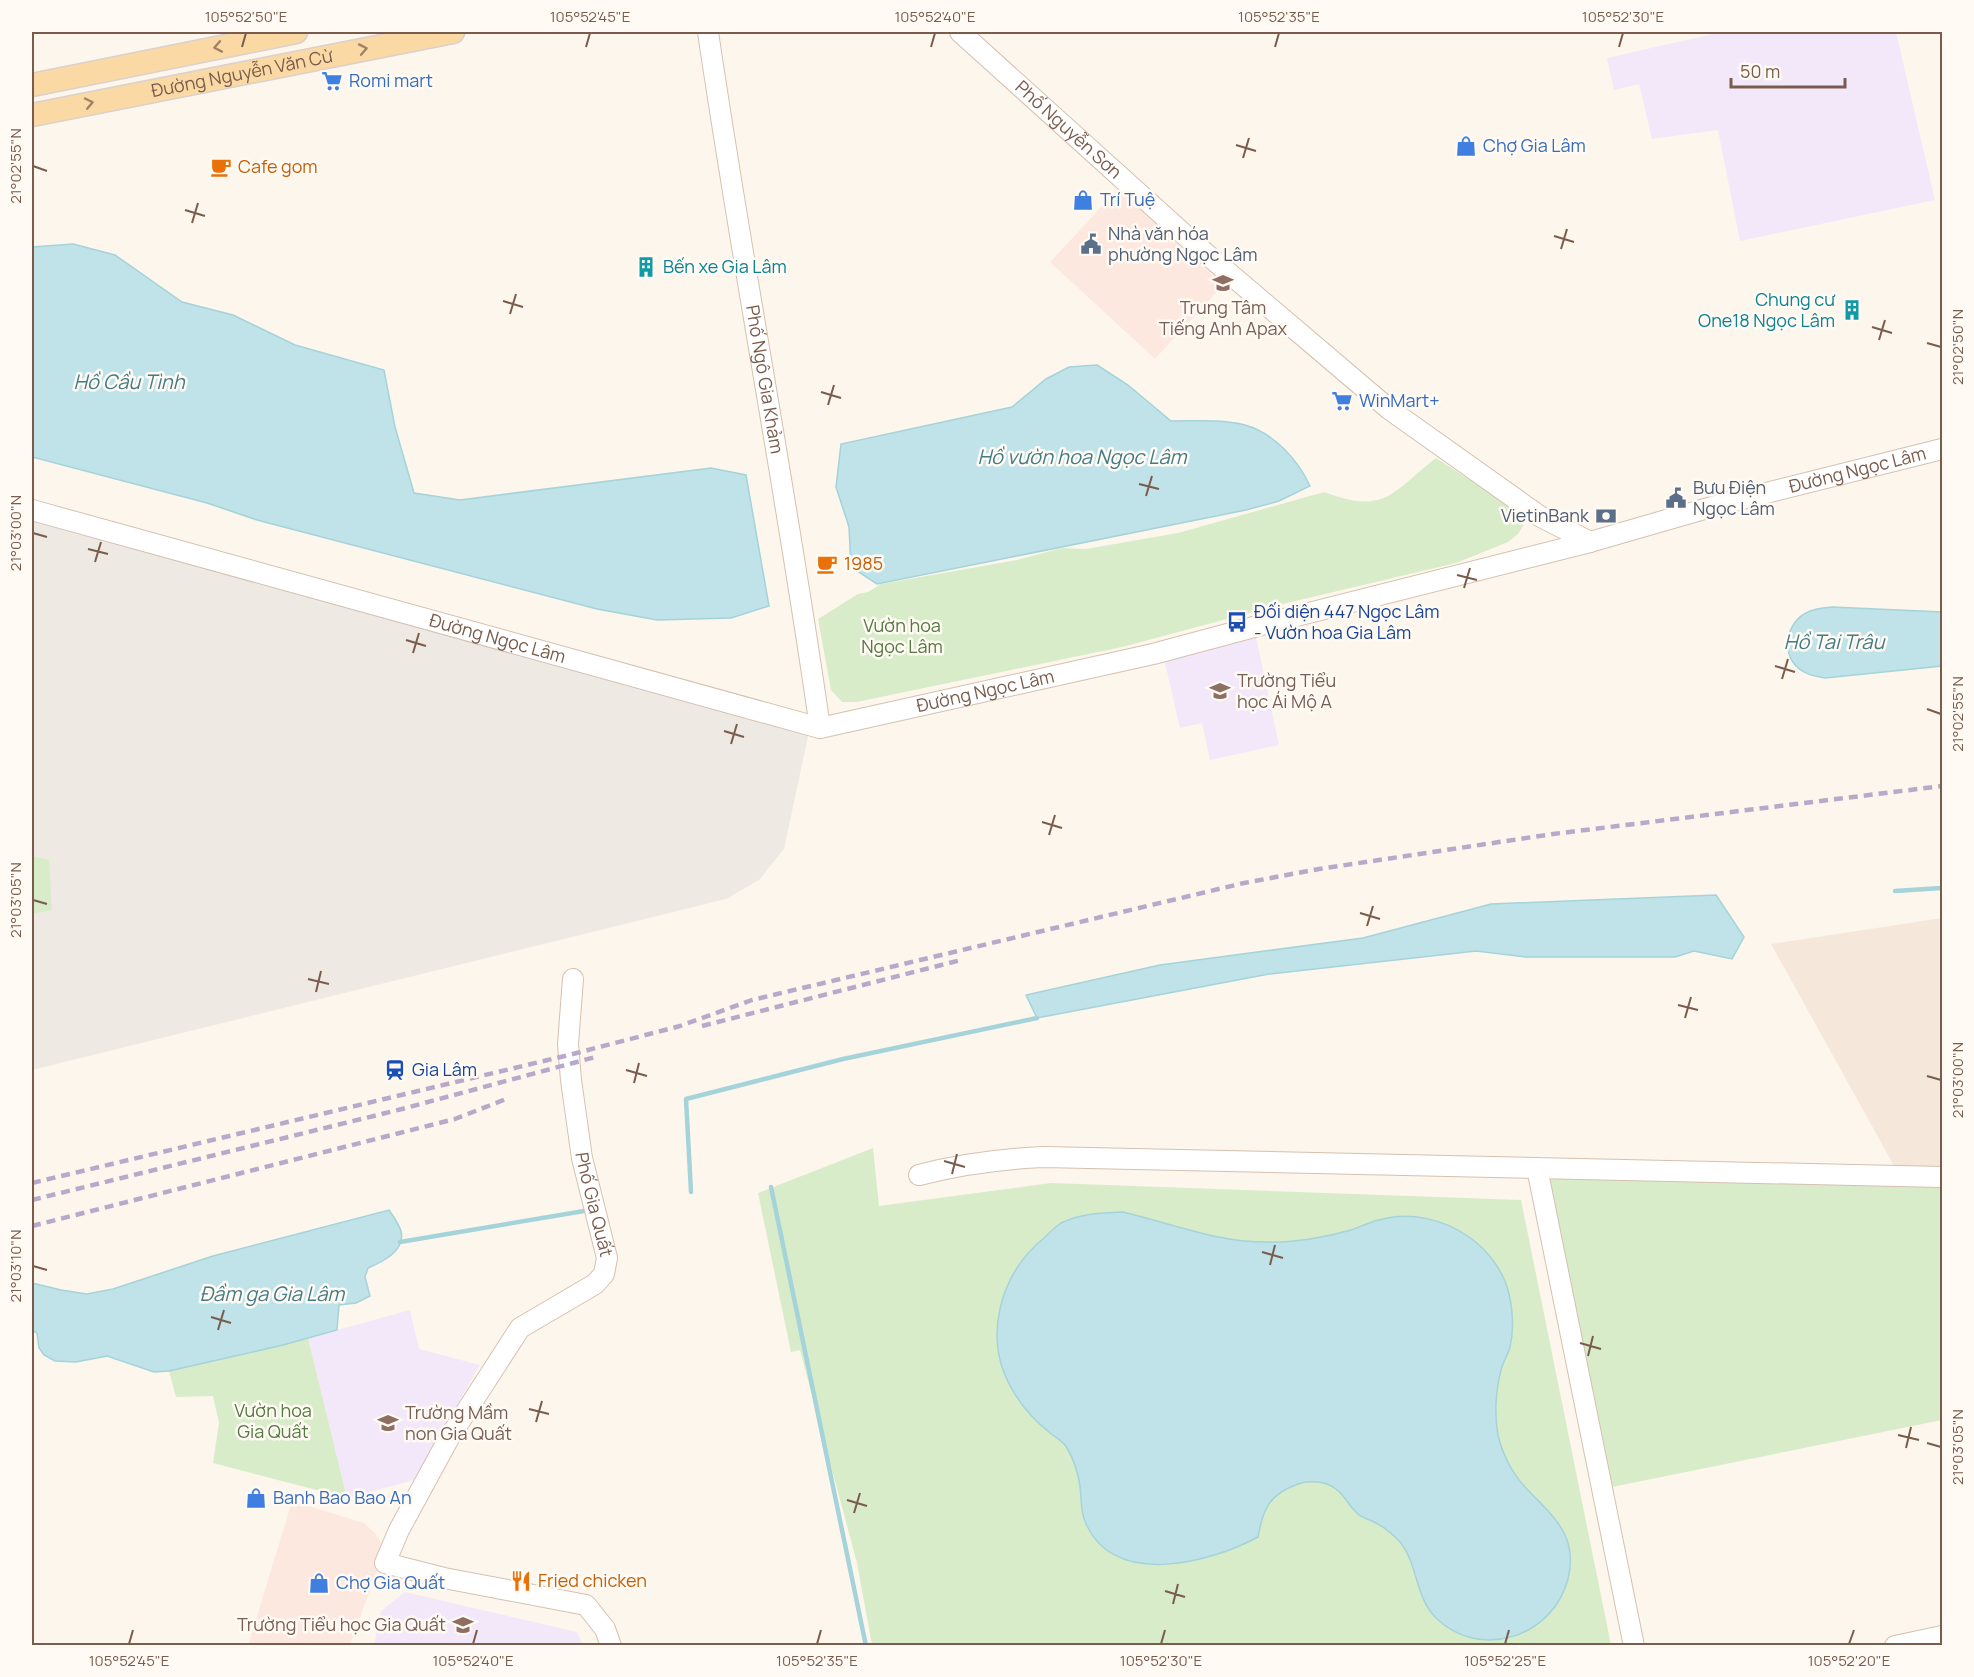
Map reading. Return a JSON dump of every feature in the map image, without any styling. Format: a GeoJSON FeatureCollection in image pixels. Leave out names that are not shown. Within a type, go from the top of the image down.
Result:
{"type":"FeatureCollection","features":[{"type":"Feature","properties":{"kind":"main road"},"geometry":{"type":"LineString","coordinates":[[296,32],[303,61]]}},
{"type":"Feature","properties":{"kind":"main road","name":"Đường Nguyễn Văn Cừ"},"geometry":{"type":"LineString","coordinates":[[32,85],[296,32]]}},
{"type":"Feature","properties":{"kind":"main road","name":"Đường Nguyễn Văn Cừ"},"geometry":{"type":"LineString","coordinates":[[32,115],[453,32]]}},
{"type":"Feature","properties":{"kind":"street","name":"Phố Ngô Gia Khảm"},"geometry":{"type":"LineString","coordinates":[[708,32],[820,728]]}},
{"type":"Feature","properties":{"kind":"street","name":"Phố Nguyễn Sơn"},"geometry":{"type":"LineString","coordinates":[[960,32],[1197,246],[1389,409],[1541,517],[1590,542]]}},
{"type":"Feature","properties":{"kind":"street","name":"Đường Ngọc Lâm"},"geometry":{"type":"LineString","coordinates":[[32,510],[820,728],[1153,654],[1590,542],[1703,509],[1942,449]]}},
{"type":"Feature","properties":{"kind":"street"},"geometry":{"type":"LineString","coordinates":[[1541,517],[1549,524],[1553,534],[1544,554]]}},
{"type":"Feature","properties":{"kind":"street","name":"Phố Gia Quất"},"geometry":{"type":"LineString","coordinates":[[573,979],[568,1044],[570,1065],[582,1158],[608,1258],[604,1274],[584,1292],[520,1328],[449,1438],[399,1530],[386,1563],[444,1578],[586,1605],[605,1629],[611,1646]]}},
{"type":"Feature","properties":{"kind":"street"},"geometry":{"type":"LineString","coordinates":[[919,1175],[957,1165],[999,1159],[1043,1158],[1942,1177]]}},
{"type":"Feature","properties":{"kind":"street"},"geometry":{"type":"LineString","coordinates":[[1537,1168],[1634,1646]]}},
{"type":"Feature","properties":{"kind":"street"},"geometry":{"type":"LineString","coordinates":[[1895,1646],[1942,1636]]}},
{"type":"Feature","properties":{"kind":"shaded area"},"geometry":{"type":"Polygon","coordinates":[[[1722,32],[1896,32],[1935,200],[1740,241],[1718,130],[1652,139],[1639,84],[1614,90],[1607,58],[1722,32]]]}},
{"type":"Feature","properties":{"kind":"shaded area"},"geometry":{"type":"Polygon","coordinates":[[[1118,189],[1223,285],[1155,359],[1050,262],[1118,189]]]}},
{"type":"Feature","properties":{"kind":"shaded area"},"geometry":{"type":"Polygon","coordinates":[[[32,510],[809,732],[784,849],[759,880],[726,899],[32,1070],[32,510]]]}},
{"type":"Feature","properties":{"kind":"shaded area","name":"Trường Tiểu học Ái Mộ A"},"geometry":{"type":"Polygon","coordinates":[[[1256,637],[1279,745],[1210,760],[1202,723],[1180,728],[1164,659],[1256,637]]]}},
{"type":"Feature","properties":{"kind":"shaded area"},"geometry":{"type":"Polygon","coordinates":[[[1942,918],[1942,1176],[1898,1173],[1771,944],[1942,918]]]}},
{"type":"Feature","properties":{"kind":"shaded area","name":"Trường Mầm non Gia Quất"},"geometry":{"type":"Polygon","coordinates":[[[410,1310],[419,1349],[480,1365],[414,1480],[347,1498],[308,1338],[410,1310]]]}},
{"type":"Feature","properties":{"kind":"shaded area","name":"Chợ Gia Quất"},"geometry":{"type":"Polygon","coordinates":[[[292,1501],[364,1523],[376,1534],[381,1543],[380,1562],[350,1645],[248,1646],[292,1501]]]}},
{"type":"Feature","properties":{"kind":"shaded area","name":"Trường Tiểu học Gia Quất"},"geometry":{"type":"Polygon","coordinates":[[[405,1592],[577,1632],[583,1645],[374,1645],[381,1611],[405,1592]]]}},
{"type":"Feature","properties":{"kind":"green space","name":"Vườn hoa Ngọc Lâm"},"geometry":{"type":"Polygon","coordinates":[[[1436,458],[1524,515],[1523,526],[1518,534],[1508,542],[1456,563],[1287,603],[1122,647],[857,702],[842,702],[831,690],[818,619],[858,594],[868,592],[881,584],[1017,560],[1062,548],[1086,549],[1178,533],[1324,492],[1345,499],[1375,501],[1397,490],[1436,458]]]}},
{"type":"Feature","properties":{"kind":"green space"},"geometry":{"type":"Polygon","coordinates":[[[32,856],[49,860],[52,910],[32,914],[32,856]]]}},
{"type":"Feature","properties":{"kind":"green space"},"geometry":{"type":"Polygon","coordinates":[[[873,1148],[879,1206],[1051,1183],[1521,1200],[1611,1645],[872,1645],[857,1563],[800,1350],[791,1352],[758,1193],[873,1148]]]}},
{"type":"Feature","properties":{"kind":"green space"},"geometry":{"type":"Polygon","coordinates":[[[1537,1168],[1942,1176],[1942,1420],[1602,1489],[1537,1168]]]}},
{"type":"Feature","properties":{"kind":"green space","name":"Vườn hoa Gia Quất"},"geometry":{"type":"Polygon","coordinates":[[[308,1338],[347,1498],[213,1463],[219,1423],[213,1396],[176,1397],[169,1371],[308,1338]]]}},
{"type":"Feature","properties":{"kind":"water","name":"Hồ Cầu Tình"},"geometry":{"type":"Polygon","coordinates":[[[73,244],[115,255],[182,302],[233,315],[295,345],[384,370],[395,427],[414,493],[460,500],[711,468],[746,475],[769,606],[731,618],[657,620],[597,609],[257,520],[207,503],[32,457],[32,247],[73,244]]]}},
{"type":"Feature","properties":{"kind":"water","name":"Hồ vườn hoa Ngọc Lâm"},"geometry":{"type":"Polygon","coordinates":[[[1097,365],[1128,385],[1171,421],[1236,423],[1266,434],[1292,457],[1310,486],[1279,501],[1246,510],[877,584],[851,567],[849,527],[836,487],[841,444],[1012,407],[1046,379],[1069,367],[1097,365]]]}},
{"type":"Feature","properties":{"kind":"water","name":"Hồ Tai Trâu"},"geometry":{"type":"Polygon","coordinates":[[[1832,607],[1942,612],[1942,666],[1825,678],[1804,672],[1792,661],[1789,654],[1788,637],[1791,629],[1801,616],[1808,612],[1832,607]]]}},
{"type":"Feature","properties":{"kind":"water"},"geometry":{"type":"Polygon","coordinates":[[[1716,895],[1744,937],[1732,959],[1694,951],[1675,957],[1526,957],[1476,951],[1269,974],[1037,1018],[1026,995],[1160,965],[1363,938],[1491,904],[1716,895]]]}},
{"type":"Feature","properties":{"kind":"water","name":"Đầm ga Gia Lâm"},"geometry":{"type":"Polygon","coordinates":[[[389,1210],[401,1231],[400,1244],[392,1255],[368,1268],[365,1277],[370,1296],[356,1303],[339,1305],[337,1330],[283,1345],[169,1371],[154,1372],[107,1356],[76,1362],[55,1361],[44,1355],[39,1348],[37,1333],[32,1330],[32,1283],[87,1294],[113,1289],[213,1256],[389,1210]]]}},
{"type":"Feature","properties":{"kind":"water"},"geometry":{"type":"Polygon","coordinates":[[[1123,1212],[1212,1236],[1268,1242],[1288,1242],[1321,1237],[1391,1217],[1426,1218],[1448,1225],[1483,1248],[1494,1262],[1507,1286],[1512,1314],[1511,1341],[1501,1370],[1497,1393],[1496,1419],[1500,1442],[1516,1476],[1553,1517],[1566,1537],[1570,1550],[1568,1579],[1560,1599],[1547,1616],[1531,1628],[1513,1636],[1493,1640],[1473,1638],[1454,1631],[1429,1610],[1420,1591],[1411,1561],[1401,1543],[1384,1528],[1358,1514],[1341,1493],[1320,1482],[1301,1483],[1281,1492],[1265,1510],[1258,1537],[1216,1555],[1166,1564],[1142,1563],[1120,1557],[1101,1545],[1085,1521],[1078,1476],[1067,1448],[1034,1418],[1012,1389],[1003,1369],[998,1349],[997,1328],[1000,1308],[1016,1270],[1052,1230],[1061,1223],[1076,1217],[1123,1212]]]}},
{"type":"Feature","properties":{"kind":"waterway"},"geometry":{"type":"LineString","coordinates":[[1895,891],[1942,888]]}},
{"type":"Feature","properties":{"kind":"waterway"},"geometry":{"type":"LineString","coordinates":[[691,1192],[686,1099],[843,1059],[1037,1018]]}},
{"type":"Feature","properties":{"kind":"waterway"},"geometry":{"type":"LineString","coordinates":[[771,1187],[866,1646]]}},
{"type":"Feature","properties":{"kind":"waterway"},"geometry":{"type":"LineString","coordinates":[[400,1242],[584,1211]]}},
{"type":"Feature","properties":{"kind":"railway"},"geometry":{"type":"LineString","coordinates":[[32,1183],[569,1055],[680,1026],[752,1000],[1244,883],[1319,869],[1553,834],[1942,786]]}},
{"type":"Feature","properties":{"kind":"railway"},"geometry":{"type":"LineString","coordinates":[[702,1026],[961,960]]}},
{"type":"Feature","properties":{"kind":"railway"},"geometry":{"type":"LineString","coordinates":[[32,1200],[402,1109],[599,1056]]}},
{"type":"Feature","properties":{"kind":"railway"},"geometry":{"type":"LineString","coordinates":[[32,1226],[455,1119],[506,1099]]}},
{"type":"Feature","properties":{"kind":"place","name":"Romi mart"},"geometry":{"type":"Point","coordinates":[332,81]}},
{"type":"Feature","properties":{"kind":"place","name":"Chợ Gia Lâm"},"geometry":{"type":"Point","coordinates":[1466,146]}},
{"type":"Feature","properties":{"kind":"place","name":"Cafe gom"},"geometry":{"type":"Point","coordinates":[221,167]}},
{"type":"Feature","properties":{"kind":"place","name":"Trí Tuệ"},"geometry":{"type":"Point","coordinates":[1083,200]}},
{"type":"Feature","properties":{"kind":"place","name":"Nhà văn hóa phường Ngọc Lâm"},"geometry":{"type":"Point","coordinates":[1091,244]}},
{"type":"Feature","properties":{"kind":"place","name":"Bến xe Gia Lâm"},"geometry":{"type":"Point","coordinates":[646,267]}},
{"type":"Feature","properties":{"kind":"place","name":"Trung Tâm Tiếng Anh Apax"},"geometry":{"type":"Point","coordinates":[1223,283]}},
{"type":"Feature","properties":{"kind":"place","name":"Chung cư One18 Ngọc Lâm"},"geometry":{"type":"Point","coordinates":[1852,310]}},
{"type":"Feature","properties":{"kind":"place","name":"WinMart+"},"geometry":{"type":"Point","coordinates":[1342,401]}},
{"type":"Feature","properties":{"kind":"place","name":"Bưu Điện Ngọc Lâm"},"geometry":{"type":"Point","coordinates":[1676,498]}},
{"type":"Feature","properties":{"kind":"place","name":"VietinBank"},"geometry":{"type":"Point","coordinates":[1606,516]}},
{"type":"Feature","properties":{"kind":"place","name":"1985"},"geometry":{"type":"Point","coordinates":[827,564]}},
{"type":"Feature","properties":{"kind":"place","name":"Đối diện 447 Ngọc Lâm - Vườn hoa Gia Lâm"},"geometry":{"type":"Point","coordinates":[1237,622]}},
{"type":"Feature","properties":{"kind":"place","name":"Trường Tiểu học Ái Mộ A"},"geometry":{"type":"Point","coordinates":[1220,691]}},
{"type":"Feature","properties":{"kind":"place","name":"Gia Lâm"},"geometry":{"type":"Point","coordinates":[395,1070]}},
{"type":"Feature","properties":{"kind":"place","name":"Trường Mầm non Gia Quất"},"geometry":{"type":"Point","coordinates":[388,1423]}},
{"type":"Feature","properties":{"kind":"place","name":"Banh Bao Bao An"},"geometry":{"type":"Point","coordinates":[256,1498]}},
{"type":"Feature","properties":{"kind":"place","name":"Fried chicken"},"geometry":{"type":"Point","coordinates":[521,1581]}},
{"type":"Feature","properties":{"kind":"place","name":"Chợ Gia Quất"},"geometry":{"type":"Point","coordinates":[319,1583]}},
{"type":"Feature","properties":{"kind":"place","name":"Trường Tiểu học Gia Quất"},"geometry":{"type":"Point","coordinates":[463,1625]}}]}
